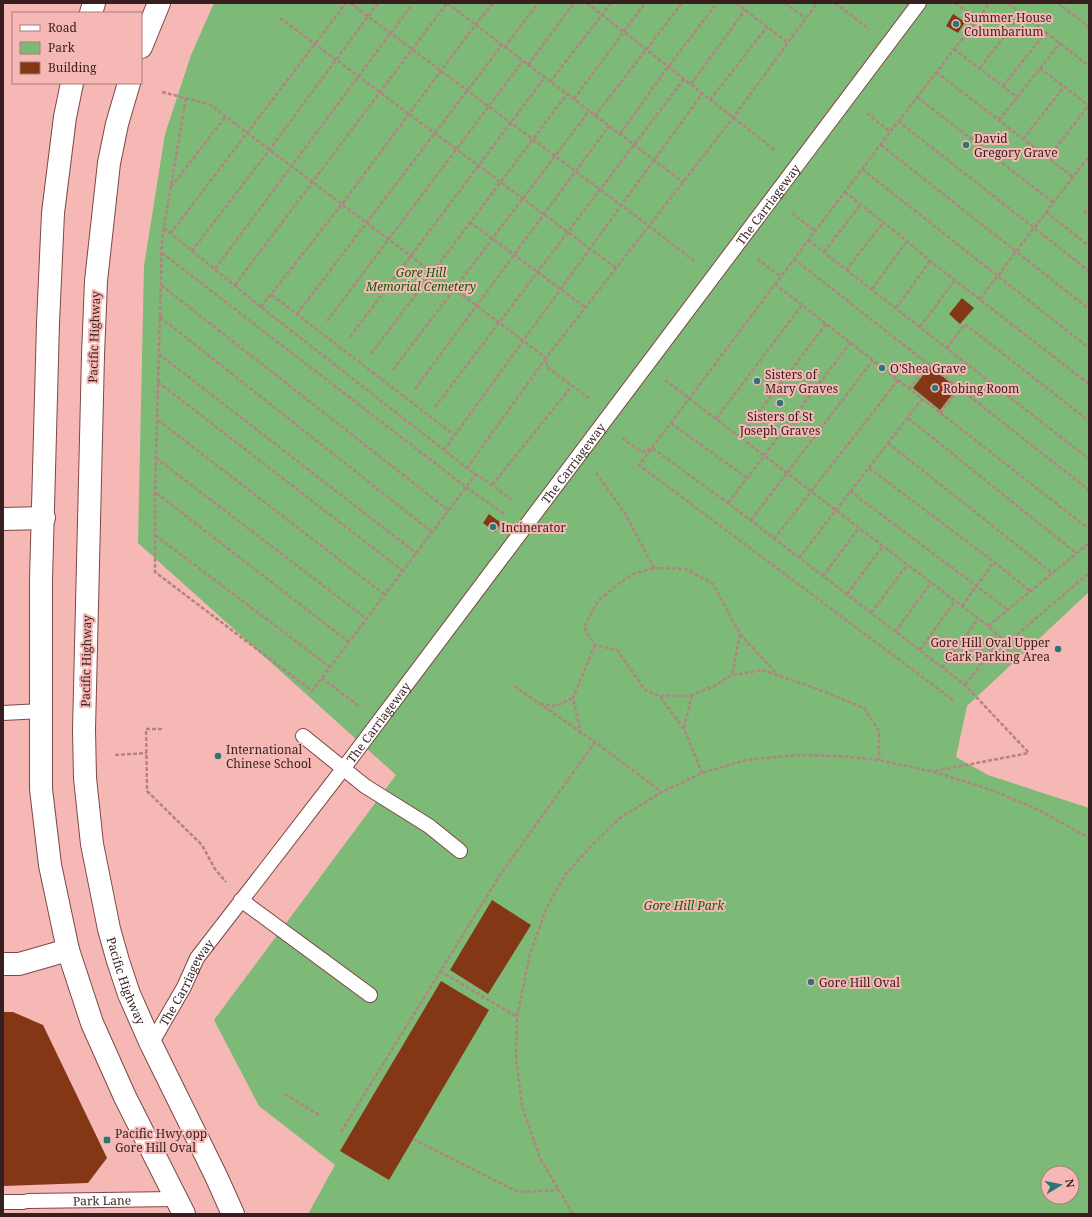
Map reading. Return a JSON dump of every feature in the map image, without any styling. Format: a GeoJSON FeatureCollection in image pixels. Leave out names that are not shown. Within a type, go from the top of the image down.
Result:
{"type":"FeatureCollection","features":[{"type":"Feature","properties":{"kind":"main road"},"geometry":{"type":"LineString","coordinates":[[142,45],[159,3]]}},
{"type":"Feature","properties":{"kind":"main road"},"geometry":{"type":"LineString","coordinates":[[72,84],[65,117],[53,213],[48,323],[42,580],[41,789],[50,865],[68,950],[95,1029],[125,1097],[180,1207]]}},
{"type":"Feature","properties":{"kind":"main road","name":"Pacific Highway"},"geometry":{"type":"LineString","coordinates":[[129,84],[117,124],[109,163],[96,281],[84,730],[85,778],[92,844],[109,929],[129,994],[151,1044],[234,1214]]}},
{"type":"Feature","properties":{"kind":"main road"},"geometry":{"type":"LineString","coordinates":[[3,519],[44,518]]}},
{"type":"Feature","properties":{"kind":"main road"},"geometry":{"type":"LineString","coordinates":[[3,964],[19,964],[68,950]]}},
{"type":"Feature","properties":{"kind":"lane","name":"The Carriageway"},"geometry":{"type":"LineString","coordinates":[[151,1044],[184,987],[197,958],[343,769],[919,3]]}},
{"type":"Feature","properties":{"kind":"lane"},"geometry":{"type":"LineString","coordinates":[[3,712],[42,711]]}},
{"type":"Feature","properties":{"kind":"lane"},"geometry":{"type":"LineString","coordinates":[[303,736],[365,786],[429,826],[460,850]]}},
{"type":"Feature","properties":{"kind":"lane"},"geometry":{"type":"LineString","coordinates":[[241,900],[370,995]]}},
{"type":"Feature","properties":{"kind":"lane","name":"Park Lane"},"geometry":{"type":"LineString","coordinates":[[3,1202],[180,1207]]}},
{"type":"Feature","properties":{"kind":"path"},"geometry":{"type":"LineString","coordinates":[[170,234],[346,3]]}},
{"type":"Feature","properties":{"kind":"path"},"geometry":{"type":"LineString","coordinates":[[350,3],[600,189],[713,276]]}},
{"type":"Feature","properties":{"kind":"path"},"geometry":{"type":"LineString","coordinates":[[192,251],[378,3]]}},
{"type":"Feature","properties":{"kind":"path"},"geometry":{"type":"LineString","coordinates":[[215,269],[413,3]]}},
{"type":"Feature","properties":{"kind":"path"},"geometry":{"type":"LineString","coordinates":[[235,285],[447,3],[683,182]]}},
{"type":"Feature","properties":{"kind":"path"},"geometry":{"type":"LineString","coordinates":[[262,307],[342,204],[493,3]]}},
{"type":"Feature","properties":{"kind":"path"},"geometry":{"type":"LineString","coordinates":[[297,314],[435,133],[538,3]]}},
{"type":"Feature","properties":{"kind":"path"},"geometry":{"type":"LineString","coordinates":[[528,65],[574,3]]}},
{"type":"Feature","properties":{"kind":"path"},"geometry":{"type":"LineString","coordinates":[[587,3],[796,166]]}},
{"type":"Feature","properties":{"kind":"path"},"geometry":{"type":"LineString","coordinates":[[550,82],[611,3]]}},
{"type":"Feature","properties":{"kind":"path"},"geometry":{"type":"LineString","coordinates":[[574,99],[645,3]]}},
{"type":"Feature","properties":{"kind":"path"},"geometry":{"type":"LineString","coordinates":[[595,116],[682,3]]}},
{"type":"Feature","properties":{"kind":"path"},"geometry":{"type":"LineString","coordinates":[[620,134],[668,67],[717,3]]}},
{"type":"Feature","properties":{"kind":"path"},"geometry":{"type":"LineString","coordinates":[[736,3],[788,43]]}},
{"type":"Feature","properties":{"kind":"path"},"geometry":{"type":"LineString","coordinates":[[785,3],[806,18]]}},
{"type":"Feature","properties":{"kind":"path"},"geometry":{"type":"LineString","coordinates":[[467,468],[546,358],[733,118],[817,3]]}},
{"type":"Feature","properties":{"kind":"path"},"geometry":{"type":"LineString","coordinates":[[835,3],[888,44]]}},
{"type":"Feature","properties":{"kind":"path"},"geometry":{"type":"LineString","coordinates":[[955,3],[978,19]]}},
{"type":"Feature","properties":{"kind":"path"},"geometry":{"type":"LineString","coordinates":[[953,700],[639,465],[916,97],[990,3]]}},
{"type":"Feature","properties":{"kind":"path"},"geometry":{"type":"LineString","coordinates":[[1008,3],[1089,66]]}},
{"type":"Feature","properties":{"kind":"path"},"geometry":{"type":"LineString","coordinates":[[1058,3],[1089,27]]}},
{"type":"Feature","properties":{"kind":"path"},"geometry":{"type":"LineString","coordinates":[[691,84],[745,10]]}},
{"type":"Feature","properties":{"kind":"path"},"geometry":{"type":"LineString","coordinates":[[980,68],[1022,13]]}},
{"type":"Feature","properties":{"kind":"path"},"geometry":{"type":"LineString","coordinates":[[280,18],[616,268]]}},
{"type":"Feature","properties":{"kind":"path"},"geometry":{"type":"LineString","coordinates":[[710,100],[767,27]]}},
{"type":"Feature","properties":{"kind":"path"},"geometry":{"type":"LineString","coordinates":[[1003,86],[1046,32]]}},
{"type":"Feature","properties":{"kind":"path"},"geometry":{"type":"LineString","coordinates":[[999,120],[1060,43]]}},
{"type":"Feature","properties":{"kind":"path"},"geometry":{"type":"LineString","coordinates":[[954,49],[1017,97]]}},
{"type":"Feature","properties":{"kind":"path"},"geometry":{"type":"LineString","coordinates":[[327,322],[523,61]]}},
{"type":"Feature","properties":{"kind":"path"},"geometry":{"type":"LineString","coordinates":[[1040,68],[1089,106],[1048,158]]}},
{"type":"Feature","properties":{"kind":"path"},"geometry":{"type":"LineString","coordinates":[[936,72],[1073,177]]}},
{"type":"Feature","properties":{"kind":"path"},"geometry":{"type":"LineString","coordinates":[[350,338],[545,77]]}},
{"type":"Feature","properties":{"kind":"path"},"geometry":{"type":"LineString","coordinates":[[436,407],[633,144],[684,79]]}},
{"type":"Feature","properties":{"kind":"path"},"geometry":{"type":"LineString","coordinates":[[1023,139],[1064,87]]}},
{"type":"Feature","properties":{"kind":"path"},"geometry":{"type":"LineString","coordinates":[[162,92],[209,104],[226,116],[546,358],[547,367],[572,386],[642,452],[652,448]]}},
{"type":"Feature","properties":{"kind":"path"},"geometry":{"type":"LineString","coordinates":[[371,354],[567,94]]}},
{"type":"Feature","properties":{"kind":"path"},"geometry":{"type":"LineString","coordinates":[[444,450],[702,94]]}},
{"type":"Feature","properties":{"kind":"path"},"geometry":{"type":"LineString","coordinates":[[848,97],[890,132]]}},
{"type":"Feature","properties":{"kind":"path"},"geometry":{"type":"LineString","coordinates":[[916,97],[1054,203]]}},
{"type":"Feature","properties":{"kind":"path"},"geometry":{"type":"LineString","coordinates":[[186,98],[162,238],[154,572],[312,691],[476,474]]}},
{"type":"Feature","properties":{"kind":"path"},"geometry":{"type":"LineString","coordinates":[[393,370],[589,111]]}},
{"type":"Feature","properties":{"kind":"path"},"geometry":{"type":"LineString","coordinates":[[171,188],[226,116]]}},
{"type":"Feature","properties":{"kind":"path"},"geometry":{"type":"LineString","coordinates":[[898,121],[1089,271]]}},
{"type":"Feature","properties":{"kind":"path"},"geometry":{"type":"LineString","coordinates":[[415,388],[609,126]]}},
{"type":"Feature","properties":{"kind":"path"},"geometry":{"type":"LineString","coordinates":[[881,145],[1089,309]]}},
{"type":"Feature","properties":{"kind":"path"},"geometry":{"type":"LineString","coordinates":[[980,299],[1089,156]]}},
{"type":"Feature","properties":{"kind":"path"},"geometry":{"type":"LineString","coordinates":[[862,169],[1089,348]]}},
{"type":"Feature","properties":{"kind":"path"},"geometry":{"type":"LineString","coordinates":[[844,192],[907,241],[930,261],[1089,384]]}},
{"type":"Feature","properties":{"kind":"path"},"geometry":{"type":"LineString","coordinates":[[772,198],[815,231]]}},
{"type":"Feature","properties":{"kind":"path"},"geometry":{"type":"LineString","coordinates":[[824,252],[860,205]]}},
{"type":"Feature","properties":{"kind":"path"},"geometry":{"type":"LineString","coordinates":[[1084,213],[1089,207]]}},
{"type":"Feature","properties":{"kind":"path"},"geometry":{"type":"LineString","coordinates":[[1046,212],[1089,246]]}},
{"type":"Feature","properties":{"kind":"path"},"geometry":{"type":"LineString","coordinates":[[470,222],[586,308]]}},
{"type":"Feature","properties":{"kind":"path"},"geometry":{"type":"LineString","coordinates":[[846,270],[883,223]]}},
{"type":"Feature","properties":{"kind":"path"},"geometry":{"type":"LineString","coordinates":[[164,228],[444,450],[532,516]]}},
{"type":"Feature","properties":{"kind":"path"},"geometry":{"type":"LineString","coordinates":[[808,240],[1089,459]]}},
{"type":"Feature","properties":{"kind":"path"},"geometry":{"type":"LineString","coordinates":[[872,289],[907,241]]}},
{"type":"Feature","properties":{"kind":"path"},"geometry":{"type":"LineString","coordinates":[[737,244],[781,277]]}},
{"type":"Feature","properties":{"kind":"path"},"geometry":{"type":"LineString","coordinates":[[162,253],[466,487],[524,528]]}},
{"type":"Feature","properties":{"kind":"path"},"geometry":{"type":"LineString","coordinates":[[794,259],[1089,490]]}},
{"type":"Feature","properties":{"kind":"path"},"geometry":{"type":"LineString","coordinates":[[896,308],[930,261]]}},
{"type":"Feature","properties":{"kind":"path"},"geometry":{"type":"LineString","coordinates":[[920,327],[955,280]]}},
{"type":"Feature","properties":{"kind":"path"},"geometry":{"type":"LineString","coordinates":[[775,284],[1089,529]]}},
{"type":"Feature","properties":{"kind":"path"},"geometry":{"type":"LineString","coordinates":[[161,285],[448,510]]}},
{"type":"Feature","properties":{"kind":"path"},"geometry":{"type":"LineString","coordinates":[[272,295],[454,435]]}},
{"type":"Feature","properties":{"kind":"path"},"geometry":{"type":"LineString","coordinates":[[716,419],[802,305]]}},
{"type":"Feature","properties":{"kind":"path"},"geometry":{"type":"LineString","coordinates":[[160,317],[432,532]]}},
{"type":"Feature","properties":{"kind":"path"},"geometry":{"type":"LineString","coordinates":[[740,437],[826,324]]}},
{"type":"Feature","properties":{"kind":"path"},"geometry":{"type":"LineString","coordinates":[[947,348],[966,324],[1089,421]]}},
{"type":"Feature","properties":{"kind":"path"},"geometry":{"type":"LineString","coordinates":[[728,503],[850,343]]}},
{"type":"Feature","properties":{"kind":"path"},"geometry":{"type":"LineString","coordinates":[[159,354],[416,553]]}},
{"type":"Feature","properties":{"kind":"path"},"geometry":{"type":"LineString","coordinates":[[751,520],[873,360]]}},
{"type":"Feature","properties":{"kind":"path"},"geometry":{"type":"LineString","coordinates":[[909,389],[929,364]]}},
{"type":"Feature","properties":{"kind":"path"},"geometry":{"type":"LineString","coordinates":[[646,366],[962,606],[1007,643],[1089,573]]}},
{"type":"Feature","properties":{"kind":"path"},"geometry":{"type":"LineString","coordinates":[[774,539],[898,380]]}},
{"type":"Feature","properties":{"kind":"path"},"geometry":{"type":"LineString","coordinates":[[158,382],[403,571]]}},
{"type":"Feature","properties":{"kind":"path"},"geometry":{"type":"LineString","coordinates":[[492,485],[572,386]]}},
{"type":"Feature","properties":{"kind":"path"},"geometry":{"type":"LineString","coordinates":[[940,412],[959,388]]}},
{"type":"Feature","properties":{"kind":"path"},"geometry":{"type":"LineString","coordinates":[[799,558],[922,399]]}},
{"type":"Feature","properties":{"kind":"path"},"geometry":{"type":"LineString","coordinates":[[908,418],[1076,553]]}},
{"type":"Feature","properties":{"kind":"path"},"geometry":{"type":"LineString","coordinates":[[157,420],[385,595]]}},
{"type":"Feature","properties":{"kind":"path"},"geometry":{"type":"LineString","coordinates":[[671,423],[747,478]]}},
{"type":"Feature","properties":{"kind":"path"},"geometry":{"type":"LineString","coordinates":[[888,443],[1052,573]]}},
{"type":"Feature","properties":{"kind":"path"},"geometry":{"type":"LineString","coordinates":[[652,448],[751,520],[965,685],[1029,753],[934,772]]}},
{"type":"Feature","properties":{"kind":"path"},"geometry":{"type":"LineString","coordinates":[[581,452],[626,515],[654,568]]}},
{"type":"Feature","properties":{"kind":"path"},"geometry":{"type":"LineString","coordinates":[[156,458],[367,619]]}},
{"type":"Feature","properties":{"kind":"path"},"geometry":{"type":"LineString","coordinates":[[868,468],[994,562],[1030,591]]}},
{"type":"Feature","properties":{"kind":"path"},"geometry":{"type":"LineString","coordinates":[[850,491],[1007,610]]}},
{"type":"Feature","properties":{"kind":"path"},"geometry":{"type":"LineString","coordinates":[[155,493],[349,642]]}},
{"type":"Feature","properties":{"kind":"path"},"geometry":{"type":"LineString","coordinates":[[823,576],[859,528]]}},
{"type":"Feature","properties":{"kind":"path"},"geometry":{"type":"LineString","coordinates":[[155,535],[330,667]]}},
{"type":"Feature","properties":{"kind":"path"},"geometry":{"type":"LineString","coordinates":[[988,626],[1089,543]]}},
{"type":"Feature","properties":{"kind":"path"},"geometry":{"type":"LineString","coordinates":[[847,594],[883,546]]}},
{"type":"Feature","properties":{"kind":"path"},"geometry":{"type":"LineString","coordinates":[[962,606],[994,562]]}},
{"type":"Feature","properties":{"kind":"path"},"geometry":{"type":"LineString","coordinates":[[871,613],[907,565]]}},
{"type":"Feature","properties":{"kind":"path"},"geometry":{"type":"LineString","coordinates":[[778,675],[740,634],[713,584],[686,569],[654,568],[633,574],[618,584],[598,601],[584,627],[595,645],[617,650],[644,690],[660,696],[689,696],[714,686],[732,675],[762,670],[812,687],[864,708],[879,732],[879,760]]}},
{"type":"Feature","properties":{"kind":"path"},"geometry":{"type":"LineString","coordinates":[[895,632],[931,583]]}},
{"type":"Feature","properties":{"kind":"path"},"geometry":{"type":"LineString","coordinates":[[920,650],[954,601]]}},
{"type":"Feature","properties":{"kind":"path"},"geometry":{"type":"LineString","coordinates":[[942,668],[978,619]]}},
{"type":"Feature","properties":{"kind":"path"},"geometry":{"type":"LineString","coordinates":[[732,675],[740,634]]}},
{"type":"Feature","properties":{"kind":"path"},"geometry":{"type":"LineString","coordinates":[[965,685],[1001,638]]}},
{"type":"Feature","properties":{"kind":"path"},"geometry":{"type":"LineString","coordinates":[[581,734],[573,698],[595,645]]}},
{"type":"Feature","properties":{"kind":"path"},"geometry":{"type":"LineString","coordinates":[[322,678],[378,721]]}},
{"type":"Feature","properties":{"kind":"path"},"geometry":{"type":"LineString","coordinates":[[514,686],[581,734],[595,742],[662,792]]}},
{"type":"Feature","properties":{"kind":"path"},"geometry":{"type":"LineString","coordinates":[[684,729],[692,695]]}},
{"type":"Feature","properties":{"kind":"path"},"geometry":{"type":"LineString","coordinates":[[660,696],[684,729],[702,773]]}},
{"type":"Feature","properties":{"kind":"path"},"geometry":{"type":"LineString","coordinates":[[539,704],[556,706],[573,698]]}},
{"type":"Feature","properties":{"kind":"path"},"geometry":{"type":"LineString","coordinates":[[162,729],[146,729],[147,791],[202,845],[215,869],[241,900]]}},
{"type":"Feature","properties":{"kind":"path"},"geometry":{"type":"LineString","coordinates":[[341,1132],[500,875],[595,742]]}},
{"type":"Feature","properties":{"kind":"path"},"geometry":{"type":"LineString","coordinates":[[115,755],[147,753]]}},
{"type":"Feature","properties":{"kind":"path"},"geometry":{"type":"LineString","coordinates":[[573,1214],[540,1158],[522,1106],[516,1058],[517,1017],[530,954],[547,906],[565,875],[594,843],[621,817],[662,792],[702,773],[746,760],[795,755],[840,756],[879,760],[934,772],[989,789],[1039,810],[1089,838]]}},
{"type":"Feature","properties":{"kind":"path"},"geometry":{"type":"LineString","coordinates":[[440,971],[517,1017]]}},
{"type":"Feature","properties":{"kind":"path"},"geometry":{"type":"LineString","coordinates":[[285,1094],[319,1115]]}},
{"type":"Feature","properties":{"kind":"path"},"geometry":{"type":"LineString","coordinates":[[412,1139],[518,1192],[558,1190]]}},
{"type":"Feature","properties":{"kind":"green space"},"geometry":{"type":"Polygon","coordinates":[[[214,3],[1089,3],[1089,592],[967,706],[956,757],[988,775],[1089,808],[1089,1214],[308,1214],[335,1165],[259,1106],[214,1020],[396,775],[138,543],[144,266],[165,134],[191,55],[214,3]]]}},
{"type":"Feature","properties":{"kind":"building","name":"Summer House Columbarium"},"geometry":{"type":"Polygon","coordinates":[[[953,14],[965,22],[958,33],[946,26],[953,14]]]}},
{"type":"Feature","properties":{"kind":"building"},"geometry":{"type":"Polygon","coordinates":[[[962,298],[974,308],[960,324],[949,314],[962,298]]]}},
{"type":"Feature","properties":{"kind":"building","name":"Robing Room"},"geometry":{"type":"Polygon","coordinates":[[[930,366],[957,388],[940,410],[913,388],[930,366]]]}},
{"type":"Feature","properties":{"kind":"building","name":"Incinerator"},"geometry":{"type":"Polygon","coordinates":[[[489,514],[501,523],[495,532],[483,523],[489,514]]]}},
{"type":"Feature","properties":{"kind":"building"},"geometry":{"type":"Polygon","coordinates":[[[492,900],[531,925],[488,994],[450,970],[492,900]]]}},
{"type":"Feature","properties":{"kind":"building"},"geometry":{"type":"Polygon","coordinates":[[[441,981],[489,1010],[389,1180],[340,1151],[441,981]]]}},
{"type":"Feature","properties":{"kind":"building"},"geometry":{"type":"Polygon","coordinates":[[[3,1012],[13,1012],[43,1025],[107,1158],[88,1183],[3,1186],[3,1012]]]}},
{"type":"Feature","properties":{"kind":"place","name":"Summer House Columbarium"},"geometry":{"type":"Point","coordinates":[956,24]}},
{"type":"Feature","properties":{"kind":"place","name":"David Gregory Grave"},"geometry":{"type":"Point","coordinates":[966,145]}},
{"type":"Feature","properties":{"kind":"place","name":"O'Shea Grave"},"geometry":{"type":"Point","coordinates":[882,368]}},
{"type":"Feature","properties":{"kind":"place","name":"Sisters of Mary Graves"},"geometry":{"type":"Point","coordinates":[757,381]}},
{"type":"Feature","properties":{"kind":"place","name":"Robing Room"},"geometry":{"type":"Point","coordinates":[935,388]}},
{"type":"Feature","properties":{"kind":"place","name":"Sisters of St Joseph Graves"},"geometry":{"type":"Point","coordinates":[780,403]}},
{"type":"Feature","properties":{"kind":"place","name":"Incinerator"},"geometry":{"type":"Point","coordinates":[493,527]}},
{"type":"Feature","properties":{"kind":"place","name":"Gore Hill Oval Upper Cark Parking Area"},"geometry":{"type":"Point","coordinates":[1058,649]}},
{"type":"Feature","properties":{"kind":"place","name":"International Chinese School"},"geometry":{"type":"Point","coordinates":[218,756]}},
{"type":"Feature","properties":{"kind":"place","name":"Gore Hill Oval"},"geometry":{"type":"Point","coordinates":[811,982]}},
{"type":"Feature","properties":{"kind":"place","name":"Pacific Hwy opp Gore Hill Oval"},"geometry":{"type":"Point","coordinates":[107,1140]}},
{"type":"Feature","properties":{"kind":"park label","name":"Gore Hill Memorial Cemetery"},"geometry":{"type":"Point","coordinates":[421,279]}},
{"type":"Feature","properties":{"kind":"park label","name":"Gore Hill Park"},"geometry":{"type":"Point","coordinates":[684,905]}}]}
